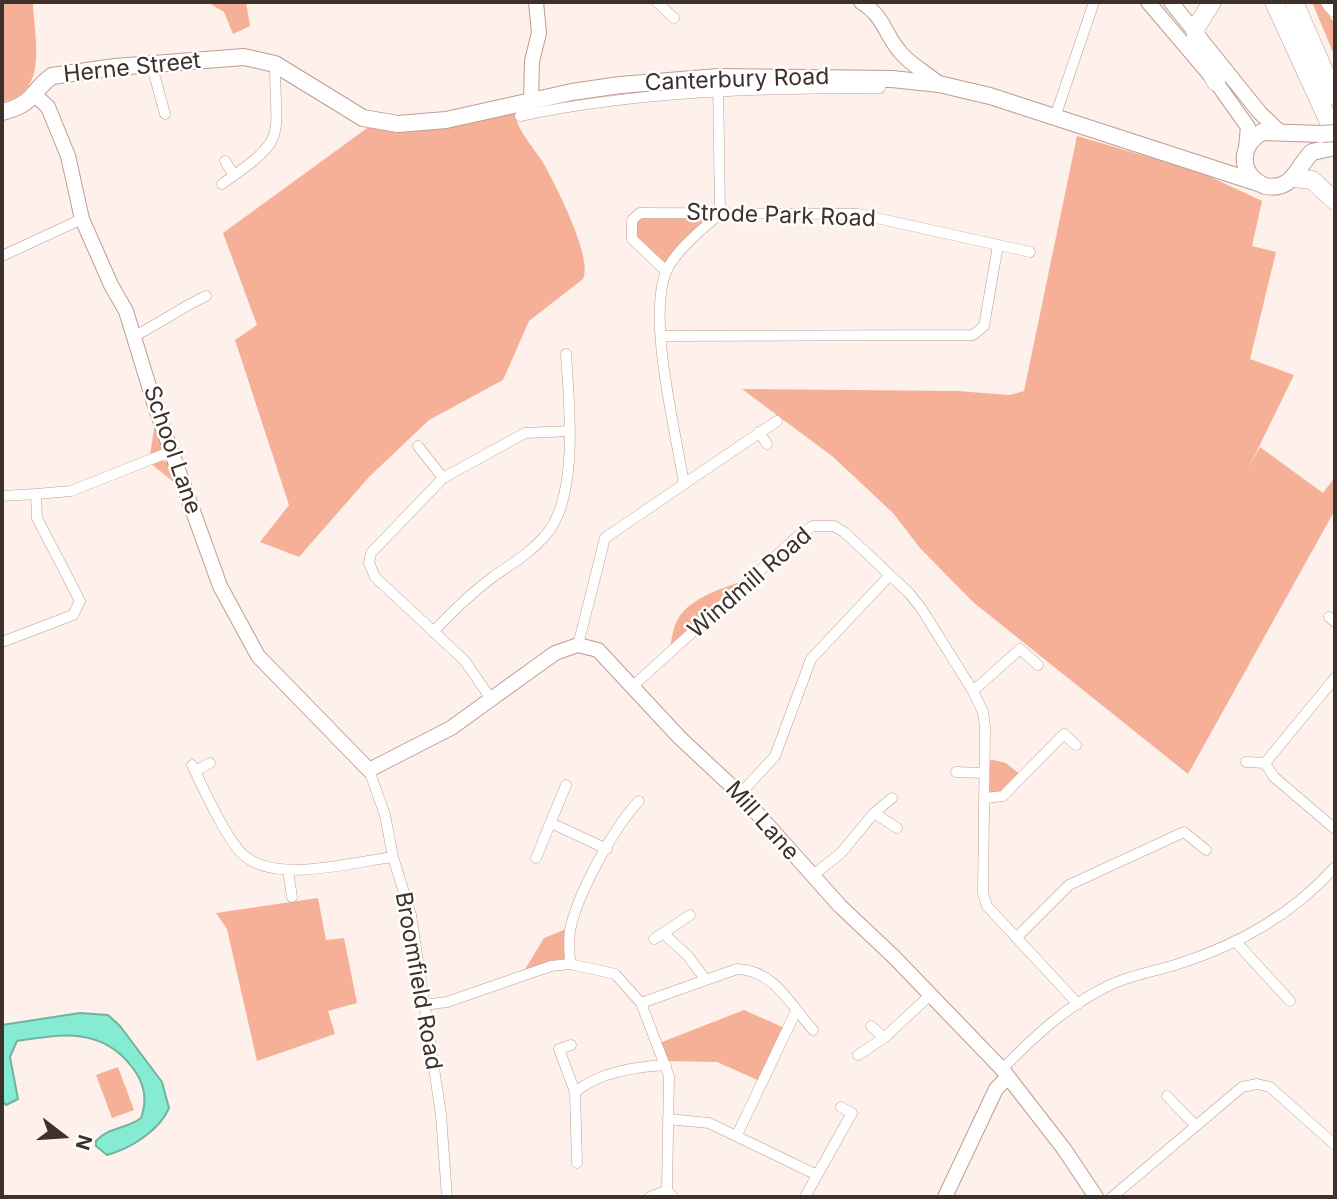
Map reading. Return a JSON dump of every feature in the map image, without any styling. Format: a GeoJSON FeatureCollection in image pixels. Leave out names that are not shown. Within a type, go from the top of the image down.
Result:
{"type":"FeatureCollection","features":[{"type":"Feature","properties":{"kind":"highway"},"geometry":{"type":"LineString","coordinates":[[1212,2],[1195,29],[1198,48],[1216,82]]}},
{"type":"Feature","properties":{"kind":"highway"},"geometry":{"type":"LineString","coordinates":[[1274,2],[1331,139]]}},
{"type":"Feature","properties":{"kind":"highway"},"geometry":{"type":"LineString","coordinates":[[1294,2],[1335,96]]}},
{"type":"Feature","properties":{"kind":"highway"},"geometry":{"type":"LineString","coordinates":[[1330,2],[1335,8]]}},
{"type":"Feature","properties":{"kind":"highway"},"geometry":{"type":"LineString","coordinates":[[1298,172],[1312,180],[1335,201]]}},
{"type":"Feature","properties":{"kind":"main road","name":"Herne Street"},"geometry":{"type":"LineString","coordinates":[[2,112],[36,96],[52,76],[151,63],[244,57],[275,64]]}},
{"type":"Feature","properties":{"kind":"main road","name":"Canterbury Road"},"geometry":{"type":"LineString","coordinates":[[275,64],[343,107],[381,122],[417,124],[535,111],[620,85],[718,83],[824,76],[939,84],[1055,117],[1258,183]]}},
{"type":"Feature","properties":{"kind":"main road"},"geometry":{"type":"LineString","coordinates":[[1207,166],[1236,159],[1262,132],[1282,131],[1331,139]]}},
{"type":"Feature","properties":{"kind":"main road"},"geometry":{"type":"LineString","coordinates":[[1246,150],[1247,171],[1258,183],[1276,187],[1298,172],[1312,152],[1331,139]]}},
{"type":"Feature","properties":{"kind":"street"},"geometry":{"type":"LineString","coordinates":[[535,111],[532,61],[539,33],[536,2]]}},
{"type":"Feature","properties":{"kind":"street"},"geometry":{"type":"LineString","coordinates":[[657,2],[674,18]]}},
{"type":"Feature","properties":{"kind":"street"},"geometry":{"type":"LineString","coordinates":[[861,2],[881,18],[898,51],[939,84]]}},
{"type":"Feature","properties":{"kind":"street"},"geometry":{"type":"LineString","coordinates":[[1055,117],[1094,2]]}},
{"type":"Feature","properties":{"kind":"street"},"geometry":{"type":"LineString","coordinates":[[1148,2],[1216,82],[1248,127],[1246,150]]}},
{"type":"Feature","properties":{"kind":"street"},"geometry":{"type":"LineString","coordinates":[[1171,2],[1251,103],[1282,131]]}},
{"type":"Feature","properties":{"kind":"street"},"geometry":{"type":"LineString","coordinates":[[151,63],[165,114]]}},
{"type":"Feature","properties":{"kind":"street"},"geometry":{"type":"LineString","coordinates":[[222,184],[267,149],[274,139],[278,115],[275,64]]}},
{"type":"Feature","properties":{"kind":"street"},"geometry":{"type":"LineString","coordinates":[[684,484],[661,336],[660,309],[666,271],[697,233],[720,214],[718,83]]}},
{"type":"Feature","properties":{"kind":"street","name":"Canterbury Road"},"geometry":{"type":"LineString","coordinates":[[718,83],[880,88]]}},
{"type":"Feature","properties":{"kind":"street","name":"School Lane"},"geometry":{"type":"LineString","coordinates":[[36,96],[48,107],[68,156],[82,219],[111,285],[126,311],[220,586],[246,638],[274,674],[369,770]]}},
{"type":"Feature","properties":{"kind":"street","name":"Canterbury Road"},"geometry":{"type":"LineString","coordinates":[[520,116],[535,111]]}},
{"type":"Feature","properties":{"kind":"street"},"geometry":{"type":"LineString","coordinates":[[225,161],[234,175]]}},
{"type":"Feature","properties":{"kind":"street","name":"Strode Park Road"},"geometry":{"type":"LineString","coordinates":[[666,271],[632,239],[632,220],[640,213],[858,214],[1030,252]]}},
{"type":"Feature","properties":{"kind":"street"},"geometry":{"type":"LineString","coordinates":[[2,256],[82,219]]}},
{"type":"Feature","properties":{"kind":"street"},"geometry":{"type":"LineString","coordinates":[[661,336],[973,335],[984,326],[998,245]]}},
{"type":"Feature","properties":{"kind":"street"},"geometry":{"type":"LineString","coordinates":[[134,336],[152,328],[178,308],[206,296]]}},
{"type":"Feature","properties":{"kind":"street"},"geometry":{"type":"LineString","coordinates":[[433,632],[470,596],[527,554],[547,535],[558,512],[568,477],[570,431],[566,354]]}},
{"type":"Feature","properties":{"kind":"street"},"geometry":{"type":"LineString","coordinates":[[369,770],[452,728],[555,653],[578,645],[605,538],[777,421]]}},
{"type":"Feature","properties":{"kind":"street"},"geometry":{"type":"LineString","coordinates":[[491,699],[465,661],[375,578],[369,563],[371,553],[443,478],[525,433],[570,431]]}},
{"type":"Feature","properties":{"kind":"street"},"geometry":{"type":"LineString","coordinates":[[759,432],[767,444]]}},
{"type":"Feature","properties":{"kind":"street"},"geometry":{"type":"LineString","coordinates":[[418,446],[443,478]]}},
{"type":"Feature","properties":{"kind":"street"},"geometry":{"type":"LineString","coordinates":[[2,496],[71,491],[172,452]]}},
{"type":"Feature","properties":{"kind":"street"},"geometry":{"type":"LineString","coordinates":[[2,642],[73,615],[79,606],[78,594],[37,519],[36,494]]}},
{"type":"Feature","properties":{"kind":"street","name":"Windmill Road"},"geometry":{"type":"LineString","coordinates":[[633,686],[813,526],[823,524],[844,533],[922,608],[973,691],[983,712],[986,798],[984,893],[987,906],[1018,936],[1078,1004]]}},
{"type":"Feature","properties":{"kind":"street"},"geometry":{"type":"LineString","coordinates":[[740,794],[775,757],[811,659],[890,575]]}},
{"type":"Feature","properties":{"kind":"street","name":"Mill Lane"},"geometry":{"type":"LineString","coordinates":[[578,645],[598,650],[608,657],[680,738],[740,794],[812,876],[1005,1073],[1064,1149],[1096,1197]]}},
{"type":"Feature","properties":{"kind":"street"},"geometry":{"type":"LineString","coordinates":[[973,691],[1020,649],[1038,665]]}},
{"type":"Feature","properties":{"kind":"street"},"geometry":{"type":"LineString","coordinates":[[1265,763],[1335,678]]}},
{"type":"Feature","properties":{"kind":"street"},"geometry":{"type":"LineString","coordinates":[[986,798],[1003,796],[1064,734],[1076,745]]}},
{"type":"Feature","properties":{"kind":"street"},"geometry":{"type":"LineString","coordinates":[[1246,762],[1265,763]]}},
{"type":"Feature","properties":{"kind":"street"},"geometry":{"type":"LineString","coordinates":[[210,763],[194,768],[245,857],[268,869],[288,871],[393,857]]}},
{"type":"Feature","properties":{"kind":"street"},"geometry":{"type":"LineString","coordinates":[[1265,763],[1274,777],[1335,829]]}},
{"type":"Feature","properties":{"kind":"street","name":"Broomfield Road"},"geometry":{"type":"LineString","coordinates":[[369,770],[385,815],[393,857],[411,915],[441,1115],[447,1197]]}},
{"type":"Feature","properties":{"kind":"street"},"geometry":{"type":"LineString","coordinates":[[956,772],[984,773]]}},
{"type":"Feature","properties":{"kind":"street"},"geometry":{"type":"LineString","coordinates":[[536,858],[566,785]]}},
{"type":"Feature","properties":{"kind":"street"},"geometry":{"type":"LineString","coordinates":[[812,876],[841,853],[874,813],[892,799]]}},
{"type":"Feature","properties":{"kind":"street"},"geometry":{"type":"LineString","coordinates":[[570,964],[569,934],[574,917],[624,817],[639,801]]}},
{"type":"Feature","properties":{"kind":"street"},"geometry":{"type":"LineString","coordinates":[[874,813],[897,828]]}},
{"type":"Feature","properties":{"kind":"street"},"geometry":{"type":"LineString","coordinates":[[551,823],[607,849]]}},
{"type":"Feature","properties":{"kind":"street"},"geometry":{"type":"LineString","coordinates":[[1018,936],[1069,885],[1087,874],[1184,832],[1206,850]]}},
{"type":"Feature","properties":{"kind":"street"},"geometry":{"type":"LineString","coordinates":[[945,1197],[1005,1073],[1040,1031],[1107,986],[1207,954],[1235,941],[1304,899],[1335,867]]}},
{"type":"Feature","properties":{"kind":"street"},"geometry":{"type":"LineString","coordinates":[[288,871],[292,897]]}},
{"type":"Feature","properties":{"kind":"street"},"geometry":{"type":"LineString","coordinates":[[690,915],[659,936],[688,956],[705,979]]}},
{"type":"Feature","properties":{"kind":"street"},"geometry":{"type":"LineString","coordinates":[[1235,941],[1290,1001]]}},
{"type":"Feature","properties":{"kind":"street"},"geometry":{"type":"LineString","coordinates":[[424,1005],[447,1002],[551,966],[570,964],[615,974],[641,1003],[668,1076],[670,1194],[650,1197]]}},
{"type":"Feature","properties":{"kind":"street"},"geometry":{"type":"LineString","coordinates":[[641,1003],[737,969],[762,973],[771,979],[813,1030]]}},
{"type":"Feature","properties":{"kind":"street"},"geometry":{"type":"LineString","coordinates":[[858,1055],[884,1038],[929,996]]}},
{"type":"Feature","properties":{"kind":"street"},"geometry":{"type":"LineString","coordinates":[[737,1135],[796,1011]]}},
{"type":"Feature","properties":{"kind":"street"},"geometry":{"type":"LineString","coordinates":[[871,1026],[884,1038]]}},
{"type":"Feature","properties":{"kind":"street"},"geometry":{"type":"LineString","coordinates":[[571,1045],[559,1049],[575,1092],[576,1163]]}},
{"type":"Feature","properties":{"kind":"street"},"geometry":{"type":"LineString","coordinates":[[575,1092],[588,1082],[620,1072],[666,1065]]}},
{"type":"Feature","properties":{"kind":"street"},"geometry":{"type":"LineString","coordinates":[[1112,1197],[1242,1087],[1257,1084],[1270,1087],[1335,1145]]}},
{"type":"Feature","properties":{"kind":"street"},"geometry":{"type":"LineString","coordinates":[[1167,1096],[1196,1126]]}},
{"type":"Feature","properties":{"kind":"street"},"geometry":{"type":"LineString","coordinates":[[806,1195],[852,1113],[841,1107]]}},
{"type":"Feature","properties":{"kind":"street"},"geometry":{"type":"LineString","coordinates":[[668,1119],[709,1123],[817,1175]]}},
{"type":"Feature","properties":{"kind":"shaded area"},"geometry":{"type":"Polygon","coordinates":[[[2,2],[33,2],[36,62],[27,88],[17,97],[2,102],[2,2]]]}},
{"type":"Feature","properties":{"kind":"shaded area"},"geometry":{"type":"Polygon","coordinates":[[[207,2],[246,2],[250,26],[233,34],[224,12],[207,2]]]}},
{"type":"Feature","properties":{"kind":"shaded area"},"geometry":{"type":"Polygon","coordinates":[[[1312,2],[1320,2],[1335,24],[1335,57],[1312,2]]]}},
{"type":"Feature","properties":{"kind":"shaded area"},"geometry":{"type":"Polygon","coordinates":[[[513,104],[520,129],[545,166],[579,240],[585,270],[583,279],[529,321],[503,380],[429,420],[369,477],[299,557],[260,542],[289,505],[235,340],[257,325],[223,233],[370,126],[513,104]]]}},
{"type":"Feature","properties":{"kind":"shaded area"},"geometry":{"type":"Polygon","coordinates":[[[1077,136],[1200,172],[1262,201],[1252,246],[1276,252],[1250,359],[1294,375],[1249,467],[1260,447],[1323,493],[1335,477],[1335,510],[1188,774],[973,602],[920,548],[893,513],[832,456],[742,389],[957,391],[1010,395],[1024,391],[1077,136]]]}},
{"type":"Feature","properties":{"kind":"shaded area"},"geometry":{"type":"Polygon","coordinates":[[[640,213],[720,214],[666,271],[632,239],[632,220],[640,213]]]}},
{"type":"Feature","properties":{"kind":"shaded area"},"geometry":{"type":"Polygon","coordinates":[[[155,422],[163,444],[163,461],[168,462],[182,489],[149,462],[155,422]]]}},
{"type":"Feature","properties":{"kind":"shaded area"},"geometry":{"type":"Polygon","coordinates":[[[752,578],[669,652],[674,627],[684,611],[711,593],[752,578]]]}},
{"type":"Feature","properties":{"kind":"shaded area"},"geometry":{"type":"Polygon","coordinates":[[[985,761],[1006,763],[1023,777],[1003,796],[986,798],[985,761]]]}},
{"type":"Feature","properties":{"kind":"shaded area"},"geometry":{"type":"Polygon","coordinates":[[[318,898],[326,940],[344,938],[357,1003],[328,1011],[335,1034],[257,1061],[227,929],[216,913],[318,898]]]}},
{"type":"Feature","properties":{"kind":"shaded area"},"geometry":{"type":"Polygon","coordinates":[[[571,927],[570,964],[521,976],[544,938],[571,927]]]}},
{"type":"Feature","properties":{"kind":"shaded area"},"geometry":{"type":"Polygon","coordinates":[[[744,1010],[787,1029],[762,1082],[717,1062],[664,1061],[657,1044],[744,1010]]]}},
{"type":"Feature","properties":{"kind":"shaded area"},"geometry":{"type":"Polygon","coordinates":[[[80,1013],[108,1015],[120,1026],[162,1082],[169,1108],[159,1124],[143,1138],[107,1155],[96,1146],[96,1141],[106,1133],[141,1118],[144,1097],[142,1085],[132,1067],[108,1045],[80,1036],[49,1036],[17,1041],[10,1057],[18,1099],[6,1105],[2,1101],[2,1025],[80,1013]]]}},
{"type":"Feature","properties":{"kind":"shaded area"},"geometry":{"type":"Polygon","coordinates":[[[118,1067],[134,1110],[112,1118],[96,1075],[118,1067]]]}}]}
